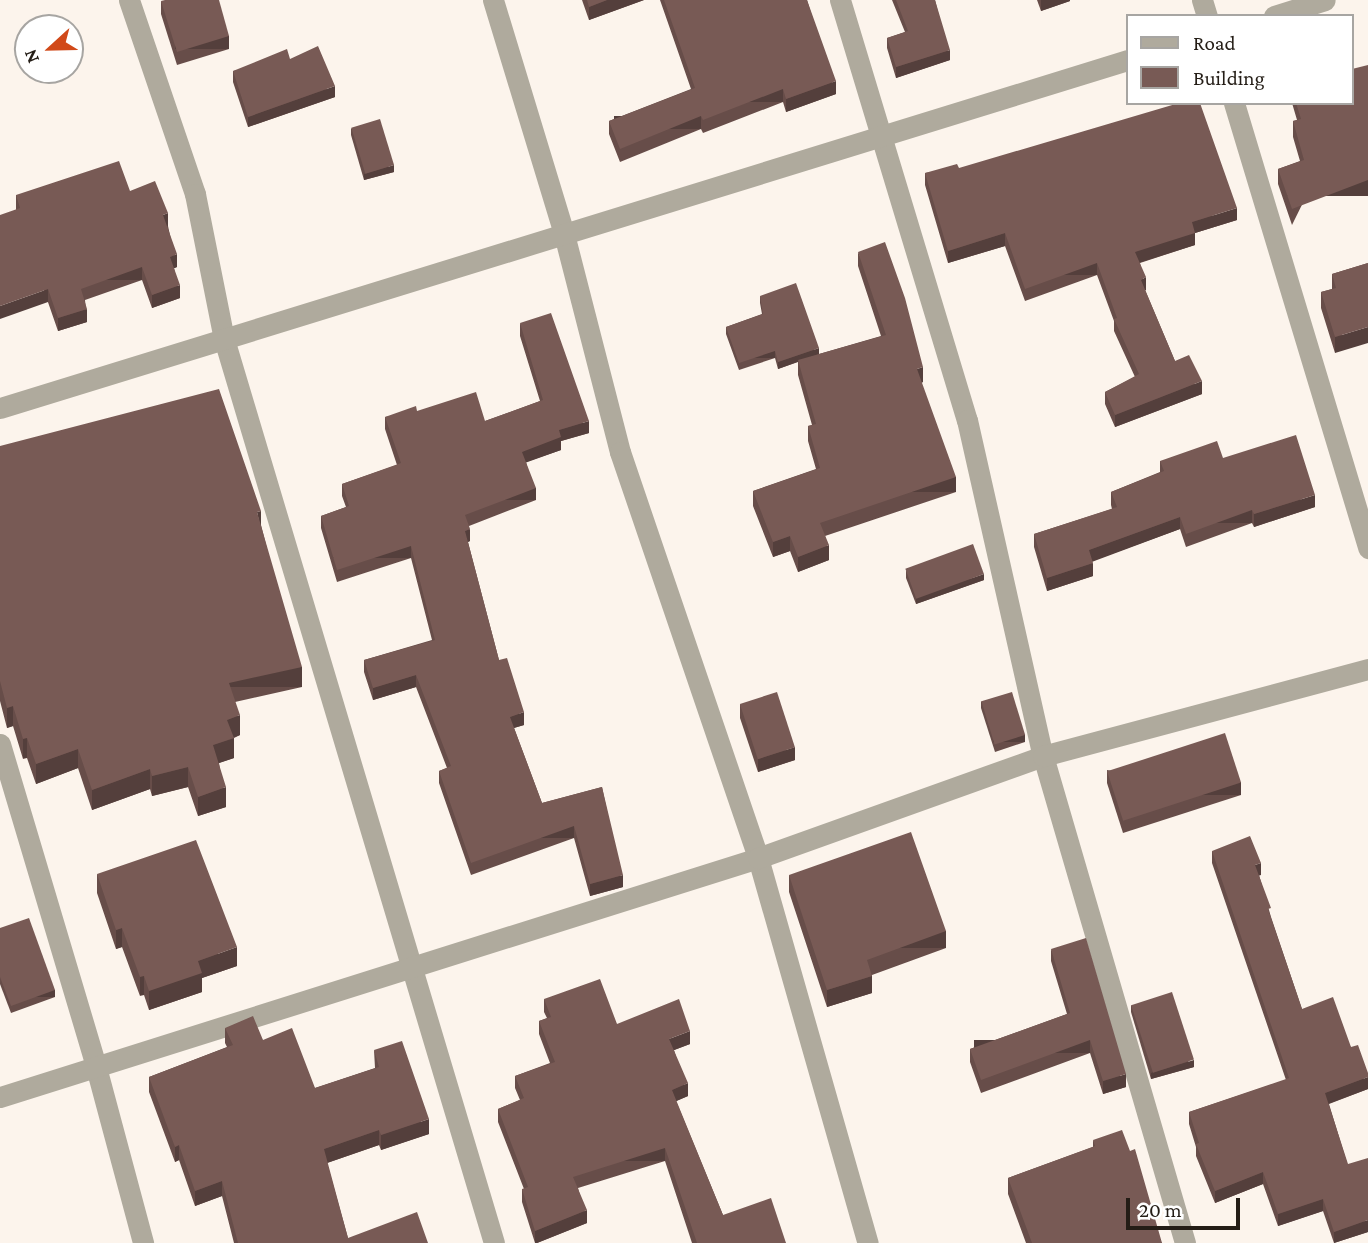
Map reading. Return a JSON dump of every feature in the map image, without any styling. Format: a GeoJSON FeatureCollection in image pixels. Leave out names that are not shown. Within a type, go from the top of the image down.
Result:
{"type":"FeatureCollection","features":[{"type":"Feature","properties":{"kind":"street"},"geometry":{"type":"LineString","coordinates":[[129,0],[195,194],[224,339],[494,1243]]}},
{"type":"Feature","properties":{"kind":"street"},"geometry":{"type":"LineString","coordinates":[[494,0],[564,234],[620,452],[758,858],[868,1243]]}},
{"type":"Feature","properties":{"kind":"street"},"geometry":{"type":"LineString","coordinates":[[840,0],[967,421],[1043,756],[1185,1243]]}},
{"type":"Feature","properties":{"kind":"street"},"geometry":{"type":"LineString","coordinates":[[1280,14],[1325,0]]}},
{"type":"Feature","properties":{"kind":"street"},"geometry":{"type":"LineString","coordinates":[[0,408],[1126,61]]}},
{"type":"Feature","properties":{"kind":"street"},"geometry":{"type":"LineString","coordinates":[[1235,105],[1368,548]]}},
{"type":"Feature","properties":{"kind":"street"},"geometry":{"type":"LineString","coordinates":[[0,1097],[758,858],[1043,756],[1368,669]]}},
{"type":"Feature","properties":{"kind":"street"},"geometry":{"type":"LineString","coordinates":[[0,744],[96,1068],[143,1243]]}},
{"type":"Feature","properties":{"kind":"building"},"geometry":{"type":"Polygon","coordinates":[[[219,0],[229,36],[177,52],[161,1],[219,0]]]}},
{"type":"Feature","properties":{"kind":"building"},"geometry":{"type":"Polygon","coordinates":[[[587,0],[607,0],[589,7],[587,0]]]}},
{"type":"Feature","properties":{"kind":"building"},"geometry":{"type":"Polygon","coordinates":[[[664,0],[807,0],[836,81],[786,99],[783,89],[703,120],[701,116],[620,149],[609,121],[695,88],[664,0]]]}},
{"type":"Feature","properties":{"kind":"building"},"geometry":{"type":"Polygon","coordinates":[[[896,0],[935,0],[950,50],[896,67],[887,38],[908,31],[896,0]]]}},
{"type":"Feature","properties":{"kind":"building"},"geometry":{"type":"Polygon","coordinates":[[[318,46],[335,86],[248,117],[233,71],[287,49],[290,59],[318,46]]]}},
{"type":"Feature","properties":{"kind":"building"},"geometry":{"type":"Polygon","coordinates":[[[1368,65],[1368,180],[1292,209],[1278,169],[1304,160],[1293,121],[1301,119],[1297,105],[1354,105],[1354,68],[1368,65]]]}},
{"type":"Feature","properties":{"kind":"building"},"geometry":{"type":"Polygon","coordinates":[[[1172,105],[1201,105],[1237,208],[1192,222],[1195,233],[1135,252],[1146,277],[1141,280],[1175,361],[1189,355],[1202,381],[1115,415],[1105,392],[1139,374],[1114,319],[1117,318],[1097,263],[1025,289],[1005,233],[948,251],[925,173],[957,164],[959,168],[1172,105]]]}},
{"type":"Feature","properties":{"kind":"building"},"geometry":{"type":"Polygon","coordinates":[[[380,119],[394,165],[365,174],[351,128],[380,119]]]}},
{"type":"Feature","properties":{"kind":"building"},"geometry":{"type":"Polygon","coordinates":[[[119,161],[130,191],[155,181],[168,213],[163,215],[177,254],[170,257],[180,285],[152,295],[142,267],[81,289],[87,309],[58,318],[48,289],[0,306],[0,215],[20,208],[16,195],[119,161]]]}},
{"type":"Feature","properties":{"kind":"building"},"geometry":{"type":"Polygon","coordinates":[[[885,242],[905,298],[923,367],[917,369],[956,477],[820,523],[829,545],[798,557],[790,536],[773,542],[753,491],[820,468],[808,426],[816,424],[798,360],[886,335],[858,252],[885,242]]]}},
{"type":"Feature","properties":{"kind":"building"},"geometry":{"type":"Polygon","coordinates":[[[1368,263],[1368,327],[1335,337],[1321,292],[1336,288],[1332,274],[1368,263]]]}},
{"type":"Feature","properties":{"kind":"building"},"geometry":{"type":"Polygon","coordinates":[[[796,283],[819,348],[778,362],[775,351],[739,363],[726,327],[763,314],[760,296],[796,283]]]}},
{"type":"Feature","properties":{"kind":"building"},"geometry":{"type":"Polygon","coordinates":[[[551,313],[589,421],[559,430],[561,437],[522,452],[536,488],[465,515],[470,529],[465,531],[499,660],[507,658],[524,712],[510,717],[542,803],[602,787],[623,875],[590,884],[574,826],[471,863],[439,771],[451,766],[416,675],[373,688],[364,660],[435,640],[411,546],[337,570],[321,516],[349,506],[342,484],[401,463],[385,417],[416,406],[417,411],[476,392],[485,421],[543,400],[520,323],[551,313]]]}},
{"type":"Feature","properties":{"kind":"building"},"geometry":{"type":"Polygon","coordinates":[[[219,389],[261,511],[257,512],[302,667],[229,683],[240,715],[227,720],[234,738],[213,745],[226,787],[198,797],[188,767],[152,776],[150,769],[92,790],[78,749],[36,764],[27,738],[23,739],[13,706],[7,708],[0,681],[0,446],[219,389]]]}},
{"type":"Feature","properties":{"kind":"building"},"geometry":{"type":"Polygon","coordinates":[[[1296,435],[1315,495],[1254,514],[1252,510],[1186,534],[1180,517],[1089,550],[1093,563],[1047,578],[1034,534],[1117,507],[1111,492],[1164,471],[1160,461],[1217,441],[1223,458],[1296,435]]]}},
{"type":"Feature","properties":{"kind":"building"},"geometry":{"type":"Polygon","coordinates":[[[973,544],[984,574],[916,599],[905,569],[973,544]]]}},
{"type":"Feature","properties":{"kind":"building"},"geometry":{"type":"Polygon","coordinates":[[[777,692],[795,747],[758,759],[740,704],[777,692]]]}},
{"type":"Feature","properties":{"kind":"building"},"geometry":{"type":"Polygon","coordinates":[[[1012,692],[1025,735],[995,744],[981,701],[1012,692]]]}},
{"type":"Feature","properties":{"kind":"building"},"geometry":{"type":"Polygon","coordinates":[[[1225,733],[1241,782],[1123,821],[1107,771],[1225,733]]]}},
{"type":"Feature","properties":{"kind":"building"},"geometry":{"type":"Polygon","coordinates":[[[911,832],[946,931],[867,960],[872,976],[827,990],[789,875],[911,832]]]}},
{"type":"Feature","properties":{"kind":"building"},"geometry":{"type":"Polygon","coordinates":[[[1250,836],[1261,863],[1255,865],[1271,908],[1268,909],[1302,1009],[1333,997],[1351,1047],[1358,1045],[1368,1073],[1368,1077],[1325,1093],[1348,1164],[1368,1158],[1368,1220],[1334,1232],[1323,1199],[1278,1214],[1263,1172],[1215,1191],[1196,1144],[1199,1143],[1189,1112],[1289,1078],[1212,851],[1250,836]]]}},
{"type":"Feature","properties":{"kind":"building"},"geometry":{"type":"Polygon","coordinates":[[[196,840],[237,947],[198,961],[202,973],[149,991],[144,976],[140,977],[122,928],[116,930],[97,874],[196,840]]]}},
{"type":"Feature","properties":{"kind":"building"},"geometry":{"type":"Polygon","coordinates":[[[29,918],[55,990],[11,1006],[0,977],[0,928],[29,918]]]}},
{"type":"Feature","properties":{"kind":"building"},"geometry":{"type":"Polygon","coordinates":[[[1086,938],[1126,1074],[1103,1081],[1090,1040],[981,1080],[970,1049],[1070,1013],[1051,949],[1086,938]]]}},
{"type":"Feature","properties":{"kind":"building"},"geometry":{"type":"Polygon","coordinates":[[[600,979],[617,1024],[679,999],[690,1031],[669,1039],[688,1083],[672,1090],[723,1215],[771,1198],[786,1243],[697,1243],[665,1148],[573,1177],[587,1210],[535,1231],[522,1189],[528,1187],[498,1109],[524,1098],[515,1076],[555,1062],[539,1021],[551,1017],[544,999],[600,979]]]}},
{"type":"Feature","properties":{"kind":"building"},"geometry":{"type":"Polygon","coordinates":[[[1172,992],[1194,1060],[1153,1073],[1131,1005],[1172,992]]]}},
{"type":"Feature","properties":{"kind":"building"},"geometry":{"type":"Polygon","coordinates":[[[253,1016],[263,1040],[292,1028],[315,1088],[379,1067],[374,1050],[402,1041],[429,1119],[381,1135],[379,1130],[324,1149],[348,1238],[417,1212],[428,1243],[238,1243],[222,1181],[195,1191],[179,1145],[175,1147],[149,1077],[233,1045],[225,1028],[253,1016]]]}},
{"type":"Feature","properties":{"kind":"building"},"geometry":{"type":"Polygon","coordinates":[[[1122,1130],[1130,1151],[1135,1149],[1162,1243],[1032,1243],[1008,1178],[1095,1146],[1093,1140],[1122,1130]]]}}]}
